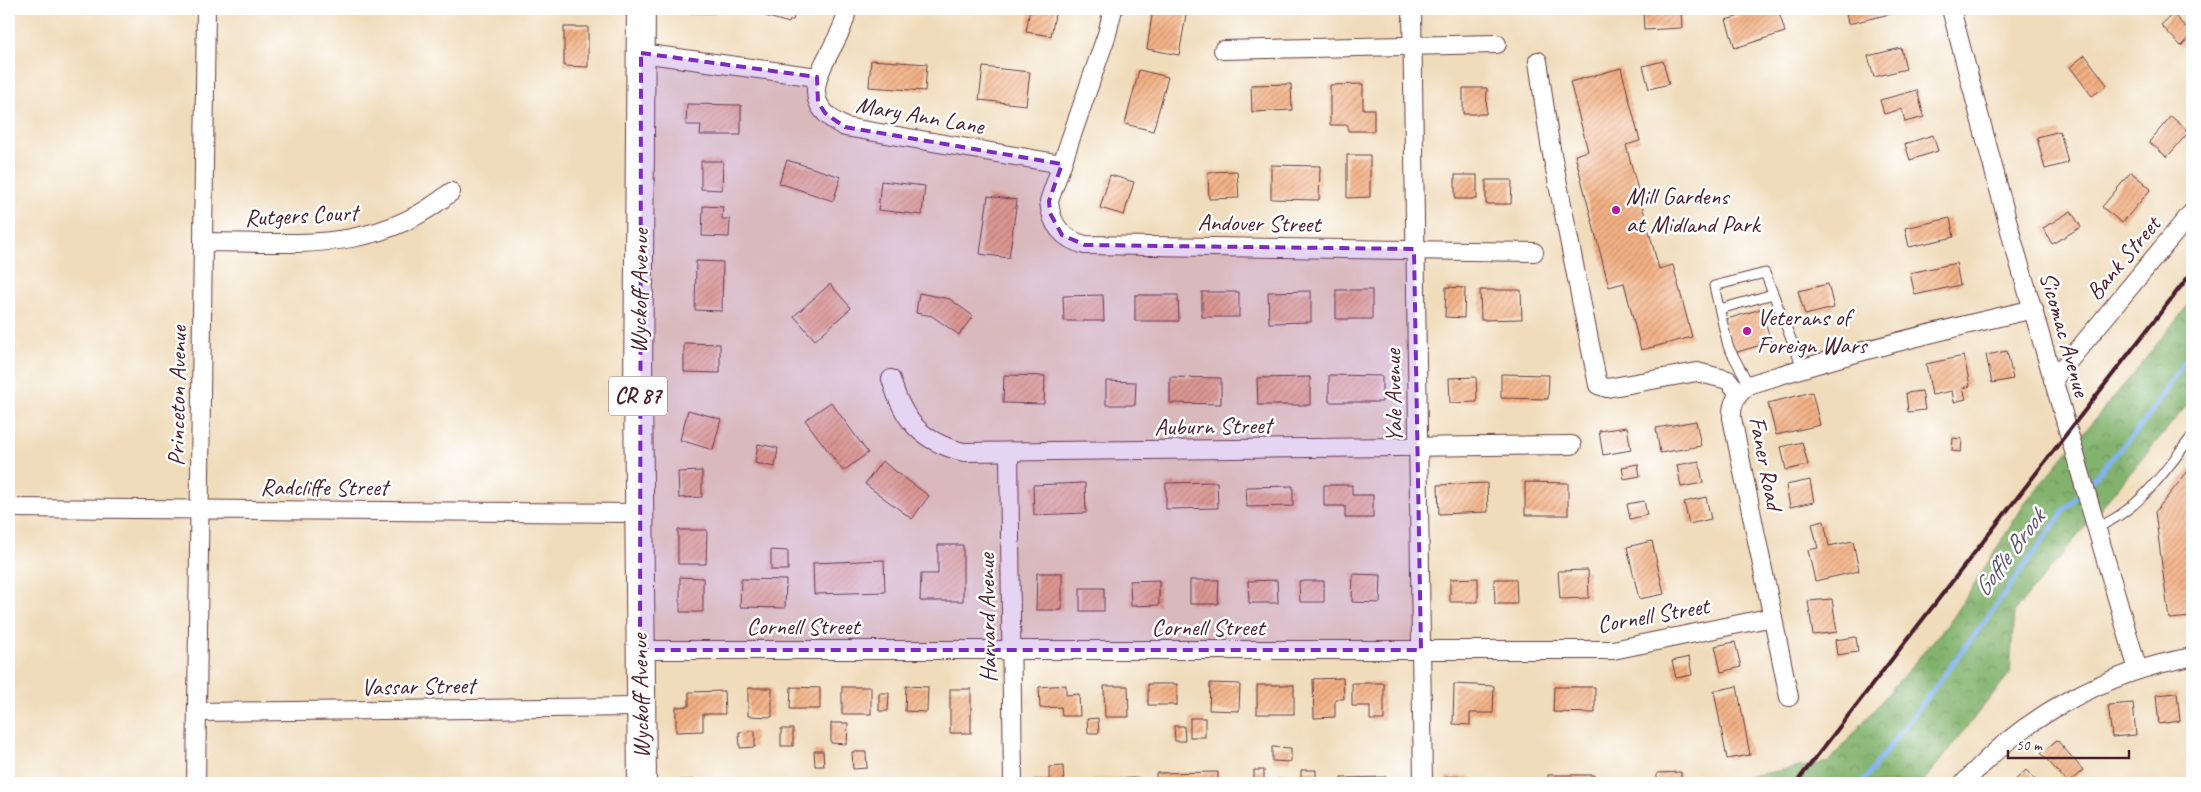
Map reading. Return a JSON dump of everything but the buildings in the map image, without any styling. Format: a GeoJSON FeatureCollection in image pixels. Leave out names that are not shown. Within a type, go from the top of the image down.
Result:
{"type":"FeatureCollection","features":[{"type":"Feature","properties":{"kind":"main road","name":"Wyckoff Avenue"},"geometry":{"type":"LineString","coordinates":[[641,9],[639,513],[642,783]]}},
{"type":"Feature","properties":{"kind":"street","name":"Princeton Avenue"},"geometry":{"type":"LineString","coordinates":[[196,783],[206,9]]}},
{"type":"Feature","properties":{"kind":"street"},"geometry":{"type":"LineString","coordinates":[[641,53],[817,77],[841,34],[847,9]]}},
{"type":"Feature","properties":{"kind":"street"},"geometry":{"type":"LineString","coordinates":[[1062,164],[1107,34],[1113,9]]}},
{"type":"Feature","properties":{"kind":"street","name":"Yale Avenue"},"geometry":{"type":"LineString","coordinates":[[1412,9],[1410,46],[1424,783]]}},
{"type":"Feature","properties":{"kind":"street","name":"Sicomac Avenue"},"geometry":{"type":"LineString","coordinates":[[1951,9],[2013,242],[2138,670]]}},
{"type":"Feature","properties":{"kind":"street"},"geometry":{"type":"LineString","coordinates":[[1223,50],[1496,44]]}},
{"type":"Feature","properties":{"kind":"street"},"geometry":{"type":"LineString","coordinates":[[1538,61],[1550,144],[1598,385],[1607,388],[1697,372],[1728,380],[1744,389]]}},
{"type":"Feature","properties":{"kind":"street","name":"Mary Ann Lane"},"geometry":{"type":"LineString","coordinates":[[817,77],[815,89],[818,102],[824,114],[844,127],[1062,164]]}},
{"type":"Feature","properties":{"kind":"street","name":"Andover Street"},"geometry":{"type":"LineString","coordinates":[[1062,164],[1049,201],[1050,213],[1054,224],[1062,235],[1073,242],[1085,245],[1534,252]]}},
{"type":"Feature","properties":{"kind":"street","name":"Rutgers Court"},"geometry":{"type":"LineString","coordinates":[[203,242],[333,242],[361,238],[413,219],[451,192]]}},
{"type":"Feature","properties":{"kind":"street","name":"Bank Street"},"geometry":{"type":"LineString","coordinates":[[2053,380],[2192,212]]}},
{"type":"Feature","properties":{"kind":"street","name":"Faner Road"},"geometry":{"type":"LineString","coordinates":[[1789,697],[1732,418],[1734,400],[1744,389],[1802,368],[1894,341],[2034,309]]}},
{"type":"Feature","properties":{"kind":"street","name":"Auburn Street"},"geometry":{"type":"LineString","coordinates":[[891,379],[897,401],[906,416],[930,439],[947,448],[964,452],[1009,453],[1572,445]]}},
{"type":"Feature","properties":{"kind":"street","name":"Harvard Avenue"},"geometry":{"type":"LineString","coordinates":[[1009,453],[1013,783]]}},
{"type":"Feature","properties":{"kind":"street","name":"Radcliffe Street"},"geometry":{"type":"LineString","coordinates":[[9,508],[639,513]]}},
{"type":"Feature","properties":{"kind":"street","name":"Cornell Street"},"geometry":{"type":"LineString","coordinates":[[640,650],[1613,650],[1773,617]]}},
{"type":"Feature","properties":{"kind":"street"},"geometry":{"type":"LineString","coordinates":[[1964,783],[2006,743],[2034,721],[2064,703],[2102,684],[2138,670],[2192,657]]}},
{"type":"Feature","properties":{"kind":"street","name":"Vassar Street"},"geometry":{"type":"LineString","coordinates":[[197,712],[640,707]]}},
{"type":"Feature","properties":{"kind":"lane"},"geometry":{"type":"LineString","coordinates":[[1744,389],[1728,346],[1714,286],[1765,273],[1802,368]]}},
{"type":"Feature","properties":{"kind":"lane"},"geometry":{"type":"LineString","coordinates":[[1720,309],[1773,294]]}},
{"type":"Feature","properties":{"kind":"lane"},"geometry":{"type":"LineString","coordinates":[[2096,528],[2116,520],[2129,511],[2148,492],[2192,436]]}},
{"type":"Feature","properties":{"kind":"highlighted area"},"geometry":{"type":"Polygon","coordinates":[[[641,53],[817,77],[818,102],[825,113],[845,127],[1062,164],[1049,201],[1050,213],[1062,235],[1085,245],[1414,249],[1421,650],[640,650],[641,53]]]}},
{"type":"Feature","properties":{"kind":"green space"},"geometry":{"type":"Polygon","coordinates":[[[2192,300],[2192,399],[2014,612],[2010,673],[1922,783],[1725,783],[1727,780],[1829,762],[1953,618],[2027,500],[2134,373],[2192,300]]]}},
{"type":"Feature","properties":{"kind":"waterway","name":"Goffle Brook"},"geometry":{"type":"LineString","coordinates":[[2089,484],[2145,421],[2192,350]]}},
{"type":"Feature","properties":{"kind":"waterway","name":"Goffle Brook"},"geometry":{"type":"LineString","coordinates":[[1862,783],[1983,624],[2064,511],[2081,492]]}},
{"type":"Feature","properties":{"kind":"railway"},"geometry":{"type":"LineString","coordinates":[[1796,783],[2192,272]]}},
{"type":"Feature","properties":{"kind":"place","name":"Mill Gardens at Midland Park"},"geometry":{"type":"Point","coordinates":[1616,210]}},
{"type":"Feature","properties":{"kind":"place","name":"Veterans of Foreign Wars"},"geometry":{"type":"Point","coordinates":[1747,331]}}]}
